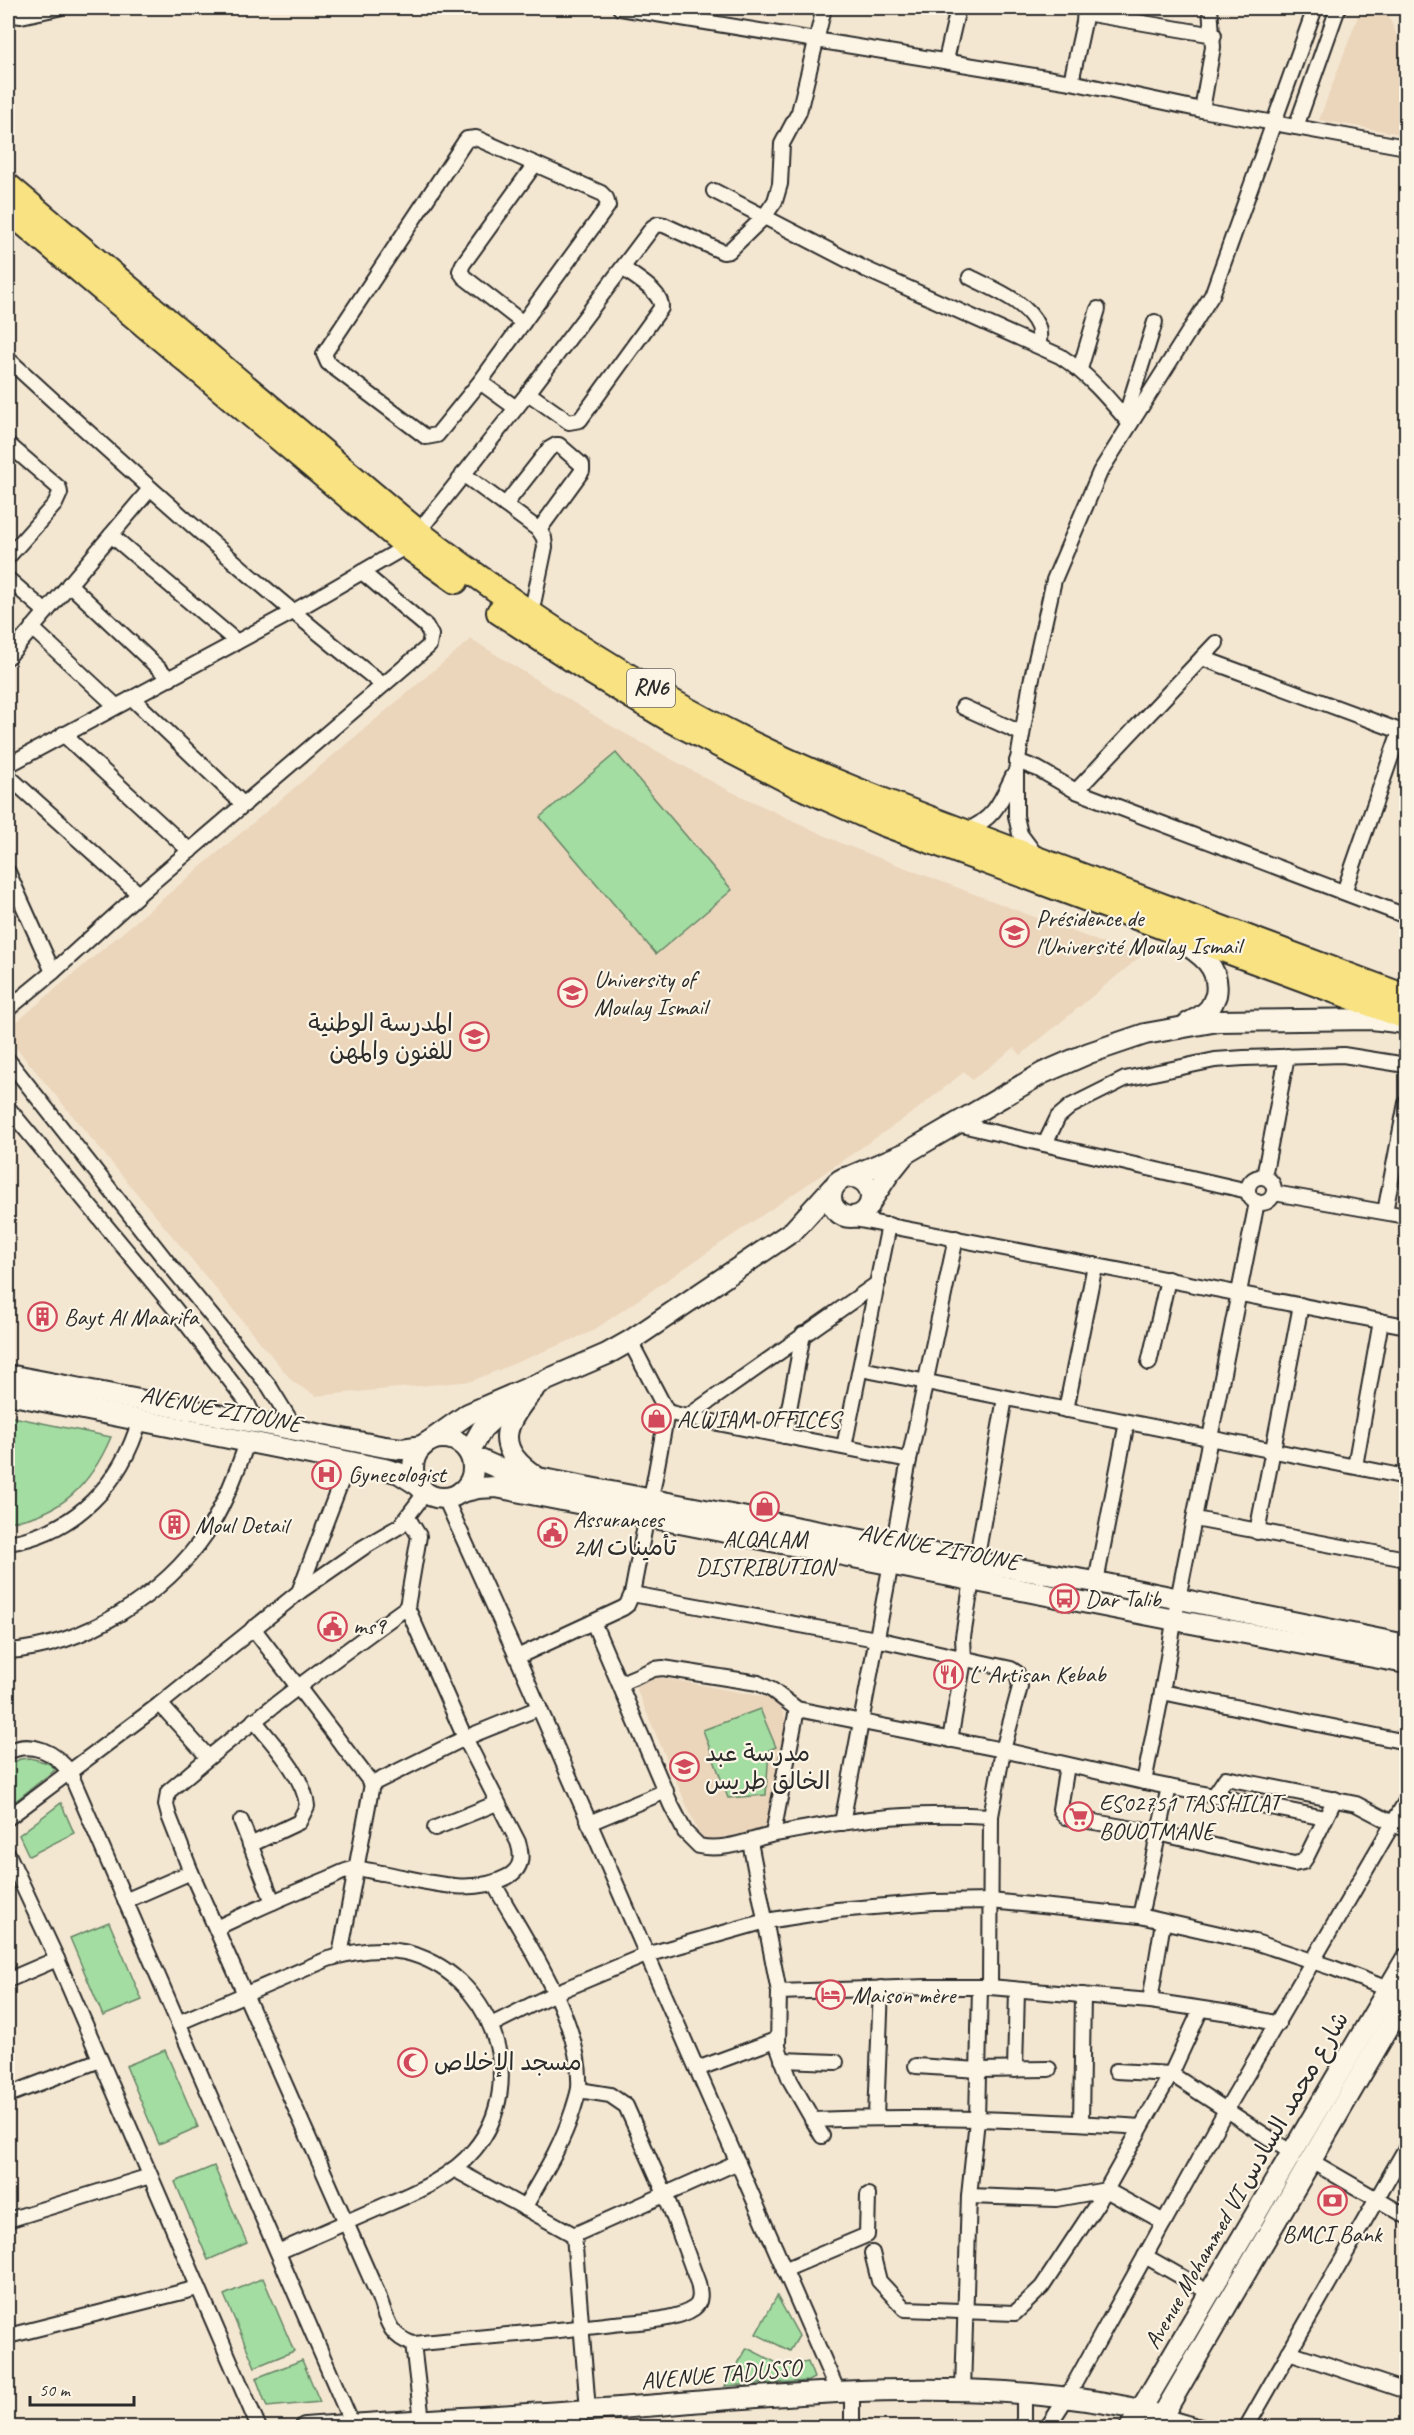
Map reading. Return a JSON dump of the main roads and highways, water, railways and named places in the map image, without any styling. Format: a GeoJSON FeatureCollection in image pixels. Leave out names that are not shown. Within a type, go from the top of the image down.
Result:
{"type":"FeatureCollection","features":[{"type":"Feature","properties":{"kind":"highway","name":"RN6"},"geometry":{"type":"LineString","coordinates":[[8,186],[413,539],[476,576],[531,614],[681,706],[748,742],[898,807],[1407,997]]}},
{"type":"Feature","properties":{"kind":"highway","name":"RN6"},"geometry":{"type":"LineString","coordinates":[[8,210],[525,630],[671,720],[749,761],[882,824],[1407,1017]]}},
{"type":"Feature","properties":{"kind":"main road"},"geometry":{"type":"LineString","coordinates":[[1161,927],[1198,952],[1210,963],[1215,974],[1217,988],[1215,999],[1208,1011],[1185,1026]]}},
{"type":"Feature","properties":{"kind":"main road"},"geometry":{"type":"LineString","coordinates":[[529,1389],[482,1429],[470,1454],[472,1476],[453,1495],[423,1490],[416,1480],[414,1462],[426,1444],[468,1414],[607,1354],[630,1341],[793,1231],[837,1182],[906,1152],[1043,1073],[1089,1053],[1145,1034],[1185,1026],[1218,1022],[1372,1019],[1407,1023]]}},
{"type":"Feature","properties":{"kind":"main road"},"geometry":{"type":"LineString","coordinates":[[793,1231],[864,1213],[888,1174],[906,1152]]}},
{"type":"Feature","properties":{"kind":"main road"},"geometry":{"type":"LineString","coordinates":[[849,1177],[861,1179],[866,1183],[870,1189],[871,1202]]}},
{"type":"Feature","properties":{"kind":"main road"},"geometry":{"type":"LineString","coordinates":[[832,1188],[833,1208],[846,1217]]}},
{"type":"Feature","properties":{"kind":"main road","name":"AVENUE ZITOUNE"},"geometry":{"type":"LineString","coordinates":[[8,1376],[253,1431],[349,1461],[399,1473],[423,1490]]}},
{"type":"Feature","properties":{"kind":"main road"},"geometry":{"type":"LineString","coordinates":[[529,1389],[515,1410],[507,1434],[507,1443],[517,1461],[538,1478]]}},
{"type":"Feature","properties":{"kind":"main road","name":"AVENUE ZITOUNE"},"geometry":{"type":"LineString","coordinates":[[8,1394],[140,1419],[253,1431],[296,1430],[402,1449],[426,1444]]}},
{"type":"Feature","properties":{"kind":"main road"},"geometry":{"type":"LineString","coordinates":[[426,1444],[447,1438],[456,1441],[470,1454]]}},
{"type":"Feature","properties":{"kind":"main road","name":"AVENUE ZITOUNE"},"geometry":{"type":"LineString","coordinates":[[470,1454],[496,1467],[649,1507],[974,1571],[1175,1620],[1407,1663]]}},
{"type":"Feature","properties":{"kind":"main road","name":"AVENUE ZITOUNE"},"geometry":{"type":"LineString","coordinates":[[453,1495],[478,1488],[496,1487],[649,1507]]}},
{"type":"Feature","properties":{"kind":"main road","name":"AVENUE ZITOUNE"},"geometry":{"type":"LineString","coordinates":[[974,1571],[1096,1582],[1407,1645]]}},
{"type":"Feature","properties":{"kind":"main road","name":"Avenue Mohammed VI شارع محمد السادس"},"geometry":{"type":"LineString","coordinates":[[1159,2422],[1311,2161],[1401,1994],[1407,1959]]}},
{"type":"Feature","properties":{"kind":"main road","name":"Avenue Mohammed VI شارع محمد السادس"},"geometry":{"type":"LineString","coordinates":[[1130,2427],[1292,2153],[1401,1994]]}},
{"type":"Feature","properties":{"kind":"main road","name":"AVENUE TADUSSO"},"geometry":{"type":"LineString","coordinates":[[305,2427],[588,2410],[844,2390],[963,2390],[1067,2397],[1141,2409],[1159,2422]]}},
{"type":"Feature","properties":{"kind":"place","name":"Présidence de l'Université Moulay Ismail"},"geometry":{"type":"Point","coordinates":[1015,932]}},
{"type":"Feature","properties":{"kind":"place","name":"University of Moulay Ismail"},"geometry":{"type":"Point","coordinates":[573,993]}},
{"type":"Feature","properties":{"kind":"place","name":"المدرسة الوطنية للفنون والمهن"},"geometry":{"type":"Point","coordinates":[474,1037]}},
{"type":"Feature","properties":{"kind":"place","name":"Bayt Al Maarifa"},"geometry":{"type":"Point","coordinates":[43,1317]}},
{"type":"Feature","properties":{"kind":"place","name":"ALWIAM OFFICES"},"geometry":{"type":"Point","coordinates":[656,1419]}},
{"type":"Feature","properties":{"kind":"place","name":"Gynecologist"},"geometry":{"type":"Point","coordinates":[327,1474]}},
{"type":"Feature","properties":{"kind":"place","name":"ALQALAM DISTRIBUTION"},"geometry":{"type":"Point","coordinates":[765,1506]}},
{"type":"Feature","properties":{"kind":"place","name":"Moul Detail"},"geometry":{"type":"Point","coordinates":[174,1525]}},
{"type":"Feature","properties":{"kind":"place","name":"Assurances 2M تأمينات"},"geometry":{"type":"Point","coordinates":[552,1533]}},
{"type":"Feature","properties":{"kind":"place","name":"Dar Talib"},"geometry":{"type":"Point","coordinates":[1064,1599]}},
{"type":"Feature","properties":{"kind":"place","name":"ms9"},"geometry":{"type":"Point","coordinates":[332,1626]}},
{"type":"Feature","properties":{"kind":"place","name":"L' Artisan Kebab"},"geometry":{"type":"Point","coordinates":[948,1674]}},
{"type":"Feature","properties":{"kind":"place","name":"مدرسة عبد الخالق طريس"},"geometry":{"type":"Point","coordinates":[684,1767]}},
{"type":"Feature","properties":{"kind":"place","name":"ES02751 TASSHILAT BOUOTMANE"},"geometry":{"type":"Point","coordinates":[1078,1817]}},
{"type":"Feature","properties":{"kind":"place","name":"Maison mère"},"geometry":{"type":"Point","coordinates":[831,1995]}},
{"type":"Feature","properties":{"kind":"place","name":"مسجد الإخلاص"},"geometry":{"type":"Point","coordinates":[413,2062]}},
{"type":"Feature","properties":{"kind":"place","name":"BMCI Bank"},"geometry":{"type":"Point","coordinates":[1332,2201]}}]}
